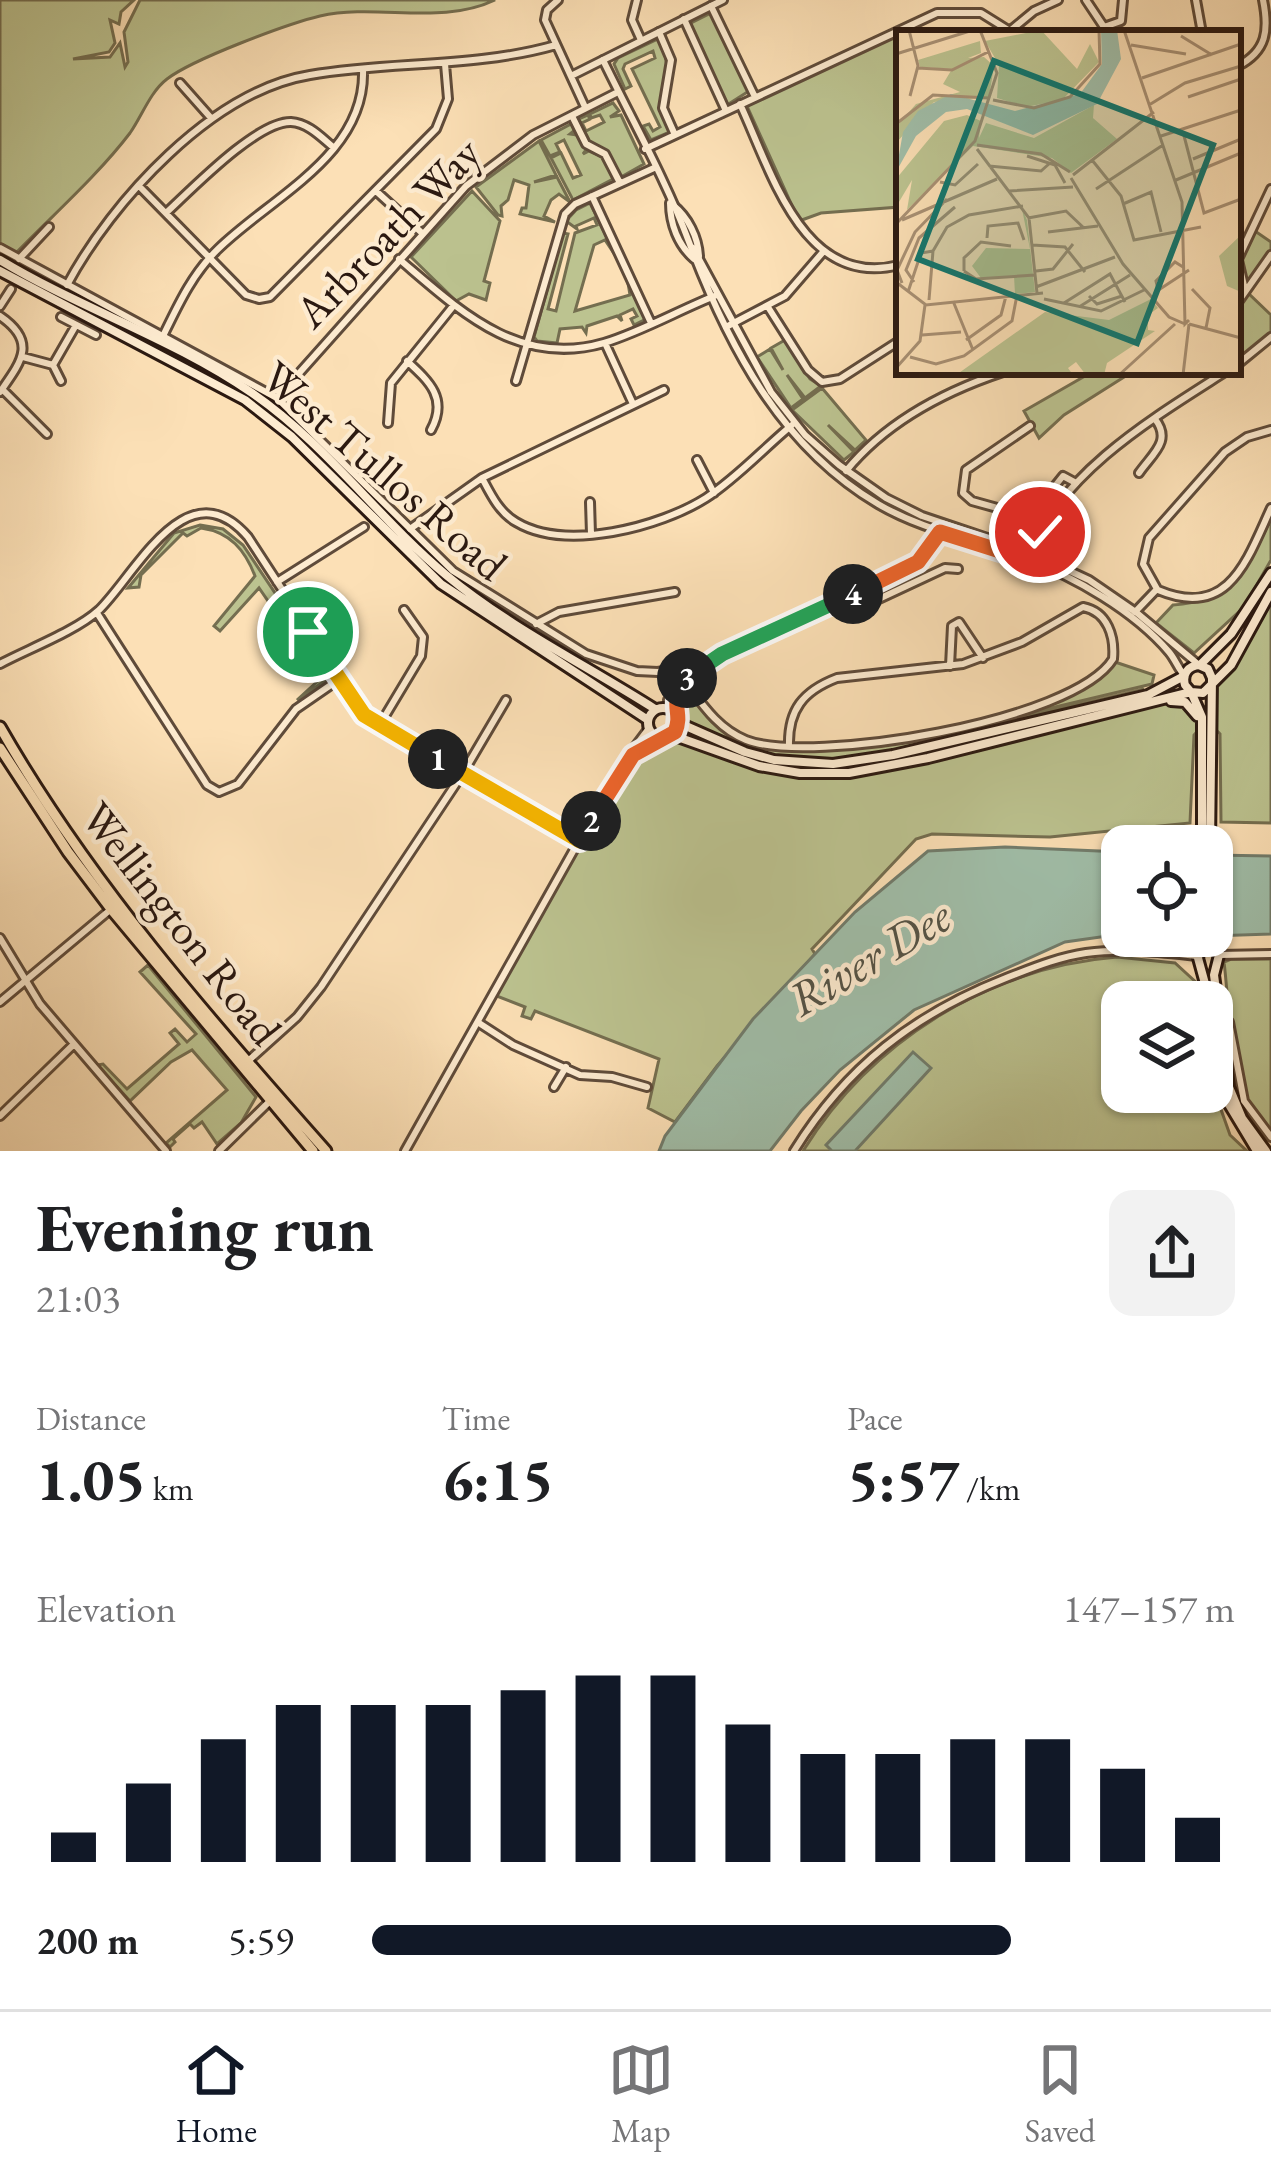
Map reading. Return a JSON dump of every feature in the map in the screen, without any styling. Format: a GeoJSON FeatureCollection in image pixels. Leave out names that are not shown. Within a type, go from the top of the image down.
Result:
{"type":"FeatureCollection","features":[{"type":"Feature","properties":{"kind":"main road","name":"West Tullos Road"},"geometry":{"type":"LineString","coordinates":[[0,260],[252,393],[300,432],[458,584],[655,709]]}},
{"type":"Feature","properties":{"kind":"main road","name":"West Tullos Road"},"geometry":{"type":"LineString","coordinates":[[0,271],[245,400],[292,437],[442,584],[648,724]]}},
{"type":"Feature","properties":{"kind":"main road"},"geometry":{"type":"LineString","coordinates":[[1271,573],[1231,634],[1199,665],[1157,693],[863,761],[802,764],[773,760],[679,723],[665,707],[655,709],[648,724],[666,737],[759,766],[832,774],[895,766],[1191,692],[1203,693],[1231,664],[1271,592]]}},
{"type":"Feature","properties":{"kind":"main road"},"geometry":{"type":"LineString","coordinates":[[1199,665],[1210,672],[1211,685],[1205,729],[1206,825]]}},
{"type":"Feature","properties":{"kind":"main road"},"geometry":{"type":"LineString","coordinates":[[1184,676],[1205,729]]}},
{"type":"Feature","properties":{"kind":"main road"},"geometry":{"type":"LineString","coordinates":[[1157,702],[1184,702],[1205,729]]}},
{"type":"Feature","properties":{"kind":"main road"},"geometry":{"type":"LineString","coordinates":[[666,737],[679,723]]}},
{"type":"Feature","properties":{"kind":"main road","name":"Wellington Road"},"geometry":{"type":"LineString","coordinates":[[0,727],[115,907]]}},
{"type":"Feature","properties":{"kind":"main road","name":"Wellington Road"},"geometry":{"type":"LineString","coordinates":[[0,748],[68,852],[313,1151]]}},
{"type":"Feature","properties":{"kind":"main road","name":"Wellington Road"},"geometry":{"type":"LineString","coordinates":[[273,1098],[326,1151]]}},
{"type":"Feature","properties":{"kind":"main road"},"geometry":{"type":"LineString","coordinates":[[1233,1100],[1266,1151]]}},
{"type":"Feature","properties":{"kind":"main road"},"geometry":{"type":"LineString","coordinates":[[1233,1111],[1257,1151]]}},
{"type":"Feature","properties":{"kind":"street"},"geometry":{"type":"LineString","coordinates":[[558,0],[544,15],[586,107]]}},
{"type":"Feature","properties":{"kind":"street"},"geometry":{"type":"LineString","coordinates":[[637,0],[632,20],[641,40]]}},
{"type":"Feature","properties":{"kind":"street"},"geometry":{"type":"LineString","coordinates":[[691,0],[697,13]]}},
{"type":"Feature","properties":{"kind":"street"},"geometry":{"type":"LineString","coordinates":[[571,76],[723,0]]}},
{"type":"Feature","properties":{"kind":"street"},"geometry":{"type":"LineString","coordinates":[[1014,30],[1034,11],[1058,0]]}},
{"type":"Feature","properties":{"kind":"street"},"geometry":{"type":"LineString","coordinates":[[1085,0],[1104,27],[1120,22],[1123,0]]}},
{"type":"Feature","properties":{"kind":"street"},"geometry":{"type":"LineString","coordinates":[[1196,0],[1201,30]]}},
{"type":"Feature","properties":{"kind":"street"},"geometry":{"type":"LineString","coordinates":[[1241,64],[1265,40],[1263,0]]}},
{"type":"Feature","properties":{"kind":"street"},"geometry":{"type":"LineString","coordinates":[[711,6],[755,98]]}},
{"type":"Feature","properties":{"kind":"street"},"geometry":{"type":"LineString","coordinates":[[901,30],[938,13],[981,13],[1009,30]]}},
{"type":"Feature","properties":{"kind":"street"},"geometry":{"type":"LineString","coordinates":[[684,19],[727,111]]}},
{"type":"Feature","properties":{"kind":"street"},"geometry":{"type":"LineString","coordinates":[[658,32],[671,60],[663,108],[675,135]]}},
{"type":"Feature","properties":{"kind":"street"},"geometry":{"type":"LineString","coordinates":[[645,149],[896,33]]}},
{"type":"Feature","properties":{"kind":"street"},"geometry":{"type":"LineString","coordinates":[[67,285],[104,227],[140,187],[211,118],[245,95],[316,74],[504,59],[556,45]]}},
{"type":"Feature","properties":{"kind":"street"},"geometry":{"type":"LineString","coordinates":[[603,60],[729,325],[791,426],[844,474],[941,529],[1089,580],[1138,613],[1199,665]]}},
{"type":"Feature","properties":{"kind":"street"},"geometry":{"type":"LineString","coordinates":[[140,187],[247,295],[270,297],[441,121],[448,99],[445,64]]}},
{"type":"Feature","properties":{"kind":"street"},"geometry":{"type":"LineString","coordinates":[[164,334],[209,258],[278,202],[333,147],[360,107],[363,70]]}},
{"type":"Feature","properties":{"kind":"street"},"geometry":{"type":"LineString","coordinates":[[180,82],[211,118]]}},
{"type":"Feature","properties":{"kind":"street","name":"Arbroath Way"},"geometry":{"type":"LineString","coordinates":[[277,398],[422,233],[499,158],[618,92]]}},
{"type":"Feature","properties":{"kind":"street"},"geometry":{"type":"LineString","coordinates":[[740,104],[797,224],[823,252],[872,268],[896,265]]}},
{"type":"Feature","properties":{"kind":"street"},"geometry":{"type":"LineString","coordinates":[[572,114],[585,144],[605,154],[620,183]]}},
{"type":"Feature","properties":{"kind":"street"},"geometry":{"type":"LineString","coordinates":[[166,213],[227,159],[280,124],[304,125],[333,147]]}},
{"type":"Feature","properties":{"kind":"street"},"geometry":{"type":"LineString","coordinates":[[516,382],[561,221],[570,208],[654,167]]}},
{"type":"Feature","properties":{"kind":"street"},"geometry":{"type":"LineString","coordinates":[[1241,253],[1271,189]]}},
{"type":"Feature","properties":{"kind":"street"},"geometry":{"type":"LineString","coordinates":[[376,191],[422,233]]}},
{"type":"Feature","properties":{"kind":"street"},"geometry":{"type":"LineString","coordinates":[[592,196],[651,323]]}},
{"type":"Feature","properties":{"kind":"street"},"geometry":{"type":"LineString","coordinates":[[670,203],[684,214],[699,244],[697,258]]}},
{"type":"Feature","properties":{"kind":"street"},"geometry":{"type":"LineString","coordinates":[[670,203],[670,220],[685,251],[697,258]]}},
{"type":"Feature","properties":{"kind":"street"},"geometry":{"type":"LineString","coordinates":[[19,259],[49,227]]}},
{"type":"Feature","properties":{"kind":"street"},"geometry":{"type":"LineString","coordinates":[[0,248],[277,398],[453,571],[610,664],[675,670],[705,663],[918,562],[941,529]]}},
{"type":"Feature","properties":{"kind":"street"},"geometry":{"type":"LineString","coordinates":[[729,325],[768,307],[799,283],[823,252]]}},
{"type":"Feature","properties":{"kind":"street"},"geometry":{"type":"LineString","coordinates":[[1241,297],[1271,255]]}},
{"type":"Feature","properties":{"kind":"street"},"geometry":{"type":"LineString","coordinates":[[399,259],[489,331],[527,345],[559,349],[605,343],[715,296]]}},
{"type":"Feature","properties":{"kind":"street"},"geometry":{"type":"LineString","coordinates":[[1241,272],[1245,290]]}},
{"type":"Feature","properties":{"kind":"street"},"geometry":{"type":"LineString","coordinates":[[0,306],[11,289]]}},
{"type":"Feature","properties":{"kind":"street"},"geometry":{"type":"LineString","coordinates":[[388,423],[391,383],[454,305]]}},
{"type":"Feature","properties":{"kind":"street"},"geometry":{"type":"LineString","coordinates":[[768,307],[808,370],[826,383],[896,342]]}},
{"type":"Feature","properties":{"kind":"street"},"geometry":{"type":"LineString","coordinates":[[0,316],[19,333],[23,357],[1,391],[47,434]]}},
{"type":"Feature","properties":{"kind":"street"},"geometry":{"type":"LineString","coordinates":[[61,317],[96,335]]}},
{"type":"Feature","properties":{"kind":"street"},"geometry":{"type":"LineString","coordinates":[[53,365],[76,326]]}},
{"type":"Feature","properties":{"kind":"street"},"geometry":{"type":"LineString","coordinates":[[1241,362],[1271,337]]}},
{"type":"Feature","properties":{"kind":"street"},"geometry":{"type":"LineString","coordinates":[[605,343],[634,404]]}},
{"type":"Feature","properties":{"kind":"street"},"geometry":{"type":"LineString","coordinates":[[23,357],[53,365],[61,381]]}},
{"type":"Feature","properties":{"kind":"street"},"geometry":{"type":"LineString","coordinates":[[407,361],[429,381],[437,397],[438,412],[431,430]]}},
{"type":"Feature","properties":{"kind":"street"},"geometry":{"type":"LineString","coordinates":[[844,474],[875,441],[933,401],[996,375]]}},
{"type":"Feature","properties":{"kind":"street"},"geometry":{"type":"LineString","coordinates":[[1027,555],[1049,516],[1076,483],[1155,419],[1221,375]]}},
{"type":"Feature","properties":{"kind":"street"},"geometry":{"type":"LineString","coordinates":[[408,530],[482,478],[664,390]]}},
{"type":"Feature","properties":{"kind":"street"},"geometry":{"type":"LineString","coordinates":[[1139,473],[1164,434],[1155,419]]}},
{"type":"Feature","properties":{"kind":"street"},"geometry":{"type":"LineString","coordinates":[[482,478],[497,505],[518,523],[547,532],[590,534],[649,524],[714,493],[791,426]]}},
{"type":"Feature","properties":{"kind":"street"},"geometry":{"type":"LineString","coordinates":[[1030,426],[966,470],[963,493],[977,503],[1026,516],[1035,512],[1063,476],[1076,483]]}},
{"type":"Feature","properties":{"kind":"street"},"geometry":{"type":"LineString","coordinates":[[1271,430],[1247,436],[1225,452],[1149,538],[1143,564],[1157,589],[1198,598],[1232,582],[1271,508]]}},
{"type":"Feature","properties":{"kind":"street"},"geometry":{"type":"LineString","coordinates":[[698,460],[714,493]]}},
{"type":"Feature","properties":{"kind":"street"},"geometry":{"type":"LineString","coordinates":[[590,502],[590,534]]}},
{"type":"Feature","properties":{"kind":"street"},"geometry":{"type":"LineString","coordinates":[[0,664],[97,613],[167,528],[199,515],[225,519],[243,530],[358,710],[580,841]]}},
{"type":"Feature","properties":{"kind":"street"},"geometry":{"type":"LineString","coordinates":[[277,583],[364,527]]}},
{"type":"Feature","properties":{"kind":"street"},"geometry":{"type":"LineString","coordinates":[[1027,555],[1119,610],[1171,653],[1184,676]]}},
{"type":"Feature","properties":{"kind":"street"},"geometry":{"type":"LineString","coordinates":[[858,592],[868,604],[945,568],[958,569]]}},
{"type":"Feature","properties":{"kind":"street"},"geometry":{"type":"LineString","coordinates":[[1138,613],[1157,589]]}},
{"type":"Feature","properties":{"kind":"street"},"geometry":{"type":"LineString","coordinates":[[536,624],[559,612],[675,592]]}},
{"type":"Feature","properties":{"kind":"street"},"geometry":{"type":"LineString","coordinates":[[675,670],[728,731],[761,745],[789,746],[960,731],[1041,705],[1088,682],[1109,666],[1114,649],[1107,622],[1095,610],[1083,608],[983,658],[950,667],[858,675],[820,685],[796,707],[789,746]]}},
{"type":"Feature","properties":{"kind":"street"},"geometry":{"type":"LineString","coordinates":[[380,726],[422,656],[423,637],[404,610]]}},
{"type":"Feature","properties":{"kind":"street"},"geometry":{"type":"LineString","coordinates":[[1119,610],[1138,613]]}},
{"type":"Feature","properties":{"kind":"street"},"geometry":{"type":"LineString","coordinates":[[1107,622],[1119,610]]}},
{"type":"Feature","properties":{"kind":"street"},"geometry":{"type":"LineString","coordinates":[[97,613],[207,784],[219,792],[238,784],[294,711],[339,680]]}},
{"type":"Feature","properties":{"kind":"street"},"geometry":{"type":"LineString","coordinates":[[950,667],[950,634],[958,622],[983,658]]}},
{"type":"Feature","properties":{"kind":"street"},"geometry":{"type":"LineString","coordinates":[[668,700],[705,663]]}},
{"type":"Feature","properties":{"kind":"street"},"geometry":{"type":"LineString","coordinates":[[674,712],[685,681]]}},
{"type":"Feature","properties":{"kind":"street"},"geometry":{"type":"LineString","coordinates":[[244,1064],[309,1004],[463,773],[506,700]]}},
{"type":"Feature","properties":{"kind":"street"},"geometry":{"type":"LineString","coordinates":[[405,1151],[648,724]]}},
{"type":"Feature","properties":{"kind":"street"},"geometry":{"type":"LineString","coordinates":[[619,772],[633,755],[666,737]]}},
{"type":"Feature","properties":{"kind":"street"},"geometry":{"type":"LineString","coordinates":[[0,1002],[115,907]]}},
{"type":"Feature","properties":{"kind":"street"},"geometry":{"type":"LineString","coordinates":[[0,938],[73,1045],[166,1151]]}},
{"type":"Feature","properties":{"kind":"street"},"geometry":{"type":"LineString","coordinates":[[1233,951],[1271,954]]}},
{"type":"Feature","properties":{"kind":"street"},"geometry":{"type":"LineString","coordinates":[[794,1151],[861,1064],[895,1036],[946,1004],[1034,968],[1076,955],[1101,953]]}},
{"type":"Feature","properties":{"kind":"street"},"geometry":{"type":"LineString","coordinates":[[479,1022],[513,1045],[580,1075],[612,1077],[647,1088]]}},
{"type":"Feature","properties":{"kind":"street"},"geometry":{"type":"LineString","coordinates":[[1233,1043],[1244,1101],[1271,1136]]}},
{"type":"Feature","properties":{"kind":"street"},"geometry":{"type":"LineString","coordinates":[[0,1116],[73,1045]]}},
{"type":"Feature","properties":{"kind":"street"},"geometry":{"type":"LineString","coordinates":[[554,1087],[566,1067]]}},
{"type":"Feature","properties":{"kind":"street"},"geometry":{"type":"LineString","coordinates":[[219,1151],[273,1098]]}},
{"type":"Feature","properties":{"kind":"green space"},"geometry":{"type":"Polygon","coordinates":[[[0,0],[134,0],[121,12],[119,24],[110,20],[115,43],[109,52],[73,59],[110,57],[120,43],[125,67],[124,32],[140,0],[495,0],[453,12],[320,16],[197,62],[167,79],[104,164],[16,253],[0,243],[0,0]]]}},
{"type":"Feature","properties":{"kind":"green space"},"geometry":{"type":"Polygon","coordinates":[[[711,13],[749,91],[727,105],[689,24],[711,13]]]}},
{"type":"Feature","properties":{"kind":"green space"},"geometry":{"type":"Polygon","coordinates":[[[896,34],[896,207],[821,213],[799,221],[747,106],[896,34]]]}},
{"type":"Feature","properties":{"kind":"green space"},"geometry":{"type":"Polygon","coordinates":[[[658,39],[666,62],[670,132],[651,140],[643,126],[649,124],[653,131],[660,127],[632,69],[655,58],[653,51],[625,64],[631,86],[625,89],[614,64],[658,39]]]}},
{"type":"Feature","properties":{"kind":"green space"},"geometry":{"type":"Polygon","coordinates":[[[613,103],[619,111],[610,117],[621,115],[644,164],[621,177],[607,151],[588,142],[579,119],[588,115],[590,119],[582,123],[586,131],[604,122],[600,115],[591,118],[590,114],[613,103]]]}},
{"type":"Feature","properties":{"kind":"green space"},"geometry":{"type":"Polygon","coordinates":[[[571,124],[575,130],[570,134],[577,135],[586,150],[583,154],[589,151],[603,157],[613,179],[573,200],[551,158],[561,153],[573,178],[581,175],[564,140],[556,144],[560,152],[550,156],[541,140],[571,124]]]}},
{"type":"Feature","properties":{"kind":"green space"},"geometry":{"type":"Polygon","coordinates":[[[539,141],[556,175],[534,182],[557,177],[570,202],[559,194],[551,200],[544,216],[555,222],[520,214],[526,208],[529,185],[514,180],[501,206],[502,216],[498,215],[476,187],[539,141]]]}},
{"type":"Feature","properties":{"kind":"green space"},"geometry":{"type":"Polygon","coordinates":[[[472,191],[500,221],[484,281],[490,283],[486,300],[469,294],[456,301],[411,257],[472,191]]]}},
{"type":"Feature","properties":{"kind":"green space"},"geometry":{"type":"Polygon","coordinates":[[[590,203],[617,258],[605,240],[594,245],[575,311],[630,295],[628,283],[646,319],[634,325],[633,309],[620,315],[622,321],[617,316],[587,326],[586,333],[582,327],[560,329],[557,343],[537,341],[534,337],[563,233],[568,234],[548,309],[556,311],[575,233],[597,225],[594,218],[577,229],[566,221],[590,203]]]}},
{"type":"Feature","properties":{"kind":"green space"},"geometry":{"type":"Polygon","coordinates":[[[1252,229],[1271,242],[1271,255],[1246,291],[1271,315],[1271,337],[1241,362],[1241,253],[1252,229]]]}},
{"type":"Feature","properties":{"kind":"green space"},"geometry":{"type":"Polygon","coordinates":[[[785,340],[810,379],[821,386],[805,398],[787,375],[803,399],[791,408],[757,357],[770,349],[783,370],[771,348],[785,340]]]}},
{"type":"Feature","properties":{"kind":"green space"},"geometry":{"type":"Polygon","coordinates":[[[1087,375],[1127,375],[1064,415],[1039,438],[1024,411],[1087,375]]]}},
{"type":"Feature","properties":{"kind":"green space"},"geometry":{"type":"Polygon","coordinates":[[[822,388],[866,440],[855,450],[828,425],[854,452],[844,460],[792,410],[822,388]]]}},
{"type":"Feature","properties":{"kind":"green space"},"geometry":{"type":"Polygon","coordinates":[[[1271,519],[1271,560],[1244,607],[1194,653],[1156,623],[1173,605],[1225,590],[1245,568],[1271,519]]]}},
{"type":"Feature","properties":{"kind":"green space"},"geometry":{"type":"Polygon","coordinates":[[[200,525],[223,529],[243,545],[327,671],[326,680],[297,700],[321,678],[259,588],[220,631],[214,626],[255,576],[241,550],[228,538],[201,528],[187,536],[183,533],[141,575],[139,587],[128,588],[174,533],[200,525]]]}},
{"type":"Feature","properties":{"kind":"green space"},"geometry":{"type":"Polygon","coordinates":[[[1271,592],[1271,823],[1221,822],[1220,734],[1210,724],[1211,685],[1225,672],[1271,592]]]}},
{"type":"Feature","properties":{"kind":"green space"},"geometry":{"type":"Polygon","coordinates":[[[1115,662],[1154,675],[1152,684],[1026,714],[1094,682],[1115,662]]]}},
{"type":"Feature","properties":{"kind":"green space"},"geometry":{"type":"Polygon","coordinates":[[[1144,689],[1108,702],[919,747],[837,759],[756,752],[698,728],[677,703],[680,693],[689,691],[733,737],[764,747],[799,748],[952,731],[1144,689]]]}},
{"type":"Feature","properties":{"kind":"green space"},"geometry":{"type":"Polygon","coordinates":[[[1191,692],[1202,726],[1194,735],[1190,823],[1101,825],[1101,832],[1050,837],[932,834],[916,839],[812,949],[815,954],[675,1122],[648,1108],[659,1059],[535,1011],[531,1019],[522,1016],[525,1007],[494,995],[626,762],[661,738],[672,735],[789,772],[864,771],[1191,692]]]}},
{"type":"Feature","properties":{"kind":"green space"},"geometry":{"type":"Polygon","coordinates":[[[1117,957],[1175,963],[1195,981],[1101,981],[1101,1113],[1222,1113],[1230,1135],[1247,1151],[803,1151],[830,1112],[898,1044],[979,994],[1070,964],[1117,957]]]}},
{"type":"Feature","properties":{"kind":"green space"},"geometry":{"type":"Polygon","coordinates":[[[1271,959],[1271,1132],[1246,1096],[1239,1075],[1233,1047],[1233,981],[1226,981],[1224,962],[1271,959]]]}},
{"type":"Feature","properties":{"kind":"green space"},"geometry":{"type":"Polygon","coordinates":[[[148,965],[256,1097],[241,1123],[217,1144],[202,1122],[194,1128],[190,1124],[170,1147],[166,1143],[227,1090],[192,1050],[171,1062],[130,1101],[97,1065],[103,1064],[127,1089],[179,1044],[170,1033],[175,1029],[187,1042],[196,1034],[140,972],[148,965]]]}},
{"type":"Feature","properties":{"kind":"water","name":"River Dee"},"geometry":{"type":"Polygon","coordinates":[[[1005,847],[1101,851],[1101,937],[1065,942],[914,1010],[840,1070],[770,1151],[659,1151],[665,1136],[753,1019],[855,912],[928,851],[1005,847]]]}},
{"type":"Feature","properties":{"kind":"water"},"geometry":{"type":"Polygon","coordinates":[[[1233,855],[1271,856],[1271,934],[1233,935],[1233,855]]]}},
{"type":"Feature","properties":{"kind":"water"},"geometry":{"type":"Polygon","coordinates":[[[913,1052],[931,1068],[855,1151],[832,1151],[826,1145],[913,1052]]]}},
{"type":"Feature","properties":{"kind":"route"},"geometry":{"type":"LineString","coordinates":[[308,632],[358,710],[370,720],[580,841],[626,762],[675,732],[679,723],[674,712],[676,696],[693,671],[910,567],[929,552],[940,532],[1026,558],[1040,532]]}}]}
